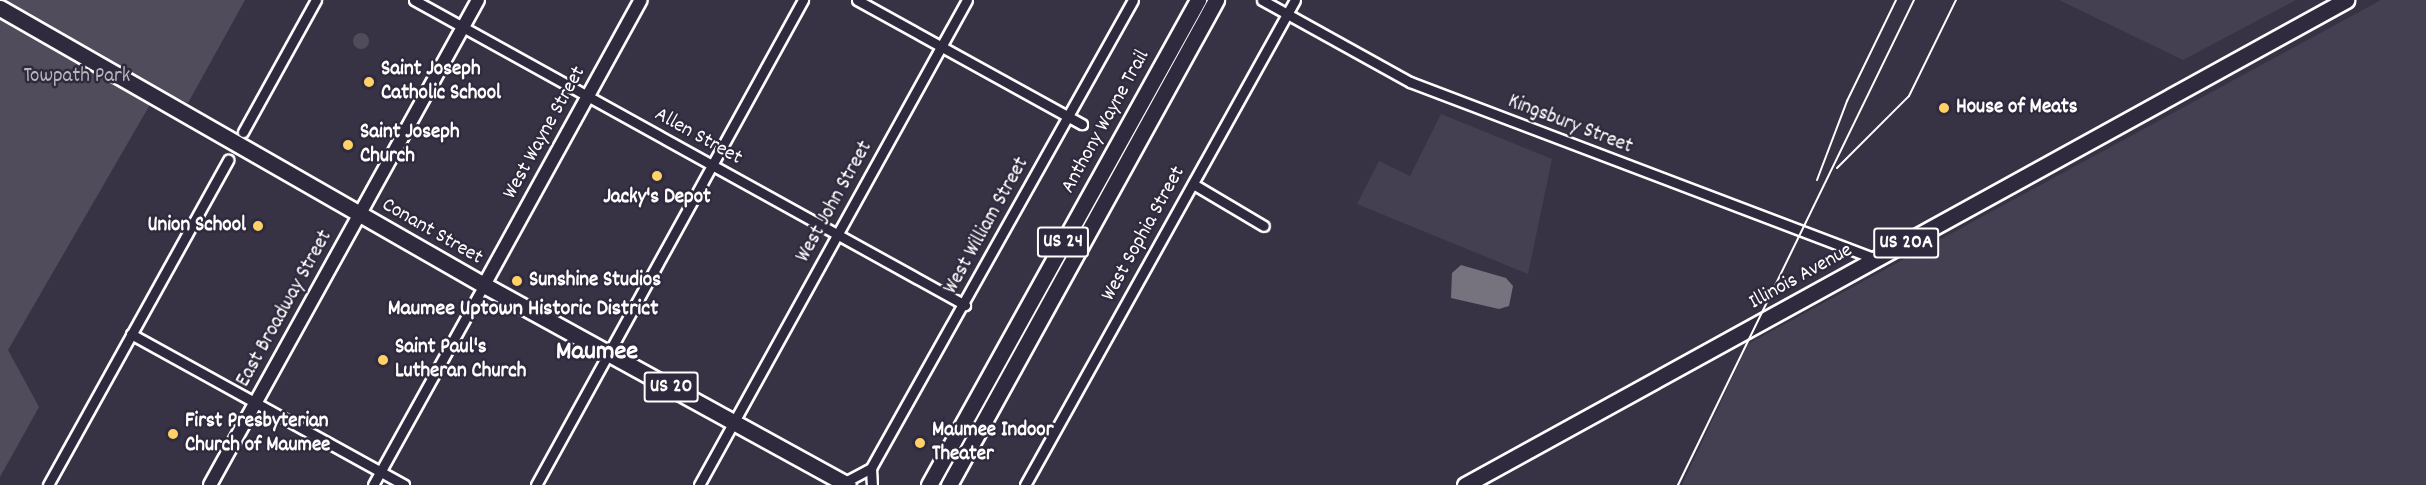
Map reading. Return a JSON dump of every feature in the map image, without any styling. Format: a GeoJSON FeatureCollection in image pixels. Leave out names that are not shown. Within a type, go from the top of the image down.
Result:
{"type":"FeatureCollection","features":[{"type":"Feature","properties":{"kind":"main road","name":"Anthony Wayne Trail"},"geometry":{"type":"LineString","coordinates":[[929,485],[1198,0]]}},
{"type":"Feature","properties":{"kind":"main road","name":"Anthony Wayne Trail"},"geometry":{"type":"LineString","coordinates":[[949,485],[1216,0]]}},
{"type":"Feature","properties":{"kind":"main road","name":"Illinois Avenue"},"geometry":{"type":"LineString","coordinates":[[1465,485],[2346,0]]}},
{"type":"Feature","properties":{"kind":"main road","name":"Conant Street"},"geometry":{"type":"LineString","coordinates":[[0,8],[484,285],[845,484]]}},
{"type":"Feature","properties":{"kind":"street"},"geometry":{"type":"LineString","coordinates":[[243,132],[316,0]]}},
{"type":"Feature","properties":{"kind":"street","name":"Allen Street"},"geometry":{"type":"LineString","coordinates":[[414,0],[964,305]]}},
{"type":"Feature","properties":{"kind":"street","name":"East Broadway Street"},"geometry":{"type":"LineString","coordinates":[[210,485],[478,0]]}},
{"type":"Feature","properties":{"kind":"street","name":"West Wayne Street"},"geometry":{"type":"LineString","coordinates":[[484,285],[641,0]]}},
{"type":"Feature","properties":{"kind":"street"},"geometry":{"type":"LineString","coordinates":[[536,485],[803,0]]}},
{"type":"Feature","properties":{"kind":"street"},"geometry":{"type":"LineString","coordinates":[[857,0],[1082,124]]}},
{"type":"Feature","properties":{"kind":"street","name":"West John Street"},"geometry":{"type":"LineString","coordinates":[[699,485],[968,0]]}},
{"type":"Feature","properties":{"kind":"street","name":"West William Street"},"geometry":{"type":"LineString","coordinates":[[871,468],[1133,0]]}},
{"type":"Feature","properties":{"kind":"street","name":"Kingsbury Street"},"geometry":{"type":"LineString","coordinates":[[1262,0],[1410,82],[1877,259]]}},
{"type":"Feature","properties":{"kind":"street","name":"West Sophia Street"},"geometry":{"type":"LineString","coordinates":[[1025,485],[1295,0]]}},
{"type":"Feature","properties":{"kind":"street"},"geometry":{"type":"LineString","coordinates":[[48,485],[228,160]]}},
{"type":"Feature","properties":{"kind":"street"},"geometry":{"type":"LineString","coordinates":[[1193,184],[1264,226]]}},
{"type":"Feature","properties":{"kind":"street"},"geometry":{"type":"LineString","coordinates":[[373,485],[484,285]]}},
{"type":"Feature","properties":{"kind":"street"},"geometry":{"type":"LineString","coordinates":[[131,334],[404,485]]}},
{"type":"Feature","properties":{"kind":"street"},"geometry":{"type":"LineString","coordinates":[[845,484],[871,468],[872,485]]}},
{"type":"Feature","properties":{"kind":"shaded area"},"geometry":{"type":"Polygon","coordinates":[[[2059,0],[2296,0],[2183,60],[2059,0]]]}},
{"type":"Feature","properties":{"kind":"shaded area"},"geometry":{"type":"Polygon","coordinates":[[[2381,0],[2426,0],[2426,485],[1682,485],[1748,344],[2381,0]]]}},
{"type":"Feature","properties":{"kind":"shaded area"},"geometry":{"type":"Polygon","coordinates":[[[1441,114],[1552,159],[1528,274],[1357,204],[1379,161],[1410,176],[1441,114]]]}},
{"type":"Feature","properties":{"kind":"shaded area"},"geometry":{"type":"Polygon","coordinates":[[[1461,265],[1506,278],[1513,286],[1509,306],[1499,309],[1451,298],[1452,273],[1461,265]]]}},
{"type":"Feature","properties":{"kind":"green space","name":"Towpath Park"},"geometry":{"type":"Polygon","coordinates":[[[0,0],[245,0],[188,103],[159,89],[8,350],[39,407],[0,477],[0,0]]]}},
{"type":"Feature","properties":{"kind":"green space"},"geometry":{"type":"Polygon","coordinates":[[[358,33],[364,33],[369,41],[367,47],[358,49],[353,44],[353,38],[358,33]]]}},
{"type":"Feature","properties":{"kind":"railway"},"geometry":{"type":"LineString","coordinates":[[1817,180],[1847,101],[1896,0]]}},
{"type":"Feature","properties":{"kind":"railway"},"geometry":{"type":"LineString","coordinates":[[1678,485],[1914,0]]}},
{"type":"Feature","properties":{"kind":"railway"},"geometry":{"type":"LineString","coordinates":[[1837,168],[1909,96],[1956,0]]}},
{"type":"Feature","properties":{"kind":"place","name":"Saint Joseph Catholic School"},"geometry":{"type":"Point","coordinates":[369,82]}},
{"type":"Feature","properties":{"kind":"place","name":"House of Meats"},"geometry":{"type":"Point","coordinates":[1944,108]}},
{"type":"Feature","properties":{"kind":"place","name":"Saint Joseph Church"},"geometry":{"type":"Point","coordinates":[348,145]}},
{"type":"Feature","properties":{"kind":"place","name":"Jacky's Depot"},"geometry":{"type":"Point","coordinates":[657,176]}},
{"type":"Feature","properties":{"kind":"place","name":"Union School"},"geometry":{"type":"Point","coordinates":[258,226]}},
{"type":"Feature","properties":{"kind":"place","name":"Sunshine Studios"},"geometry":{"type":"Point","coordinates":[517,281]}},
{"type":"Feature","properties":{"kind":"place","name":"Saint Paul's Lutheran Church"},"geometry":{"type":"Point","coordinates":[383,360]}},
{"type":"Feature","properties":{"kind":"place","name":"First Presbyterian Church of Maumee"},"geometry":{"type":"Point","coordinates":[173,434]}},
{"type":"Feature","properties":{"kind":"place","name":"Maumee Indoor Theater"},"geometry":{"type":"Point","coordinates":[920,443]}},
{"type":"Feature","properties":{"kind":"district","name":"Maumee Uptown Historic District"},"geometry":{"type":"Point","coordinates":[523,310]}},
{"type":"Feature","properties":{"kind":"district","name":"Maumee"},"geometry":{"type":"Point","coordinates":[597,353]}}]}
